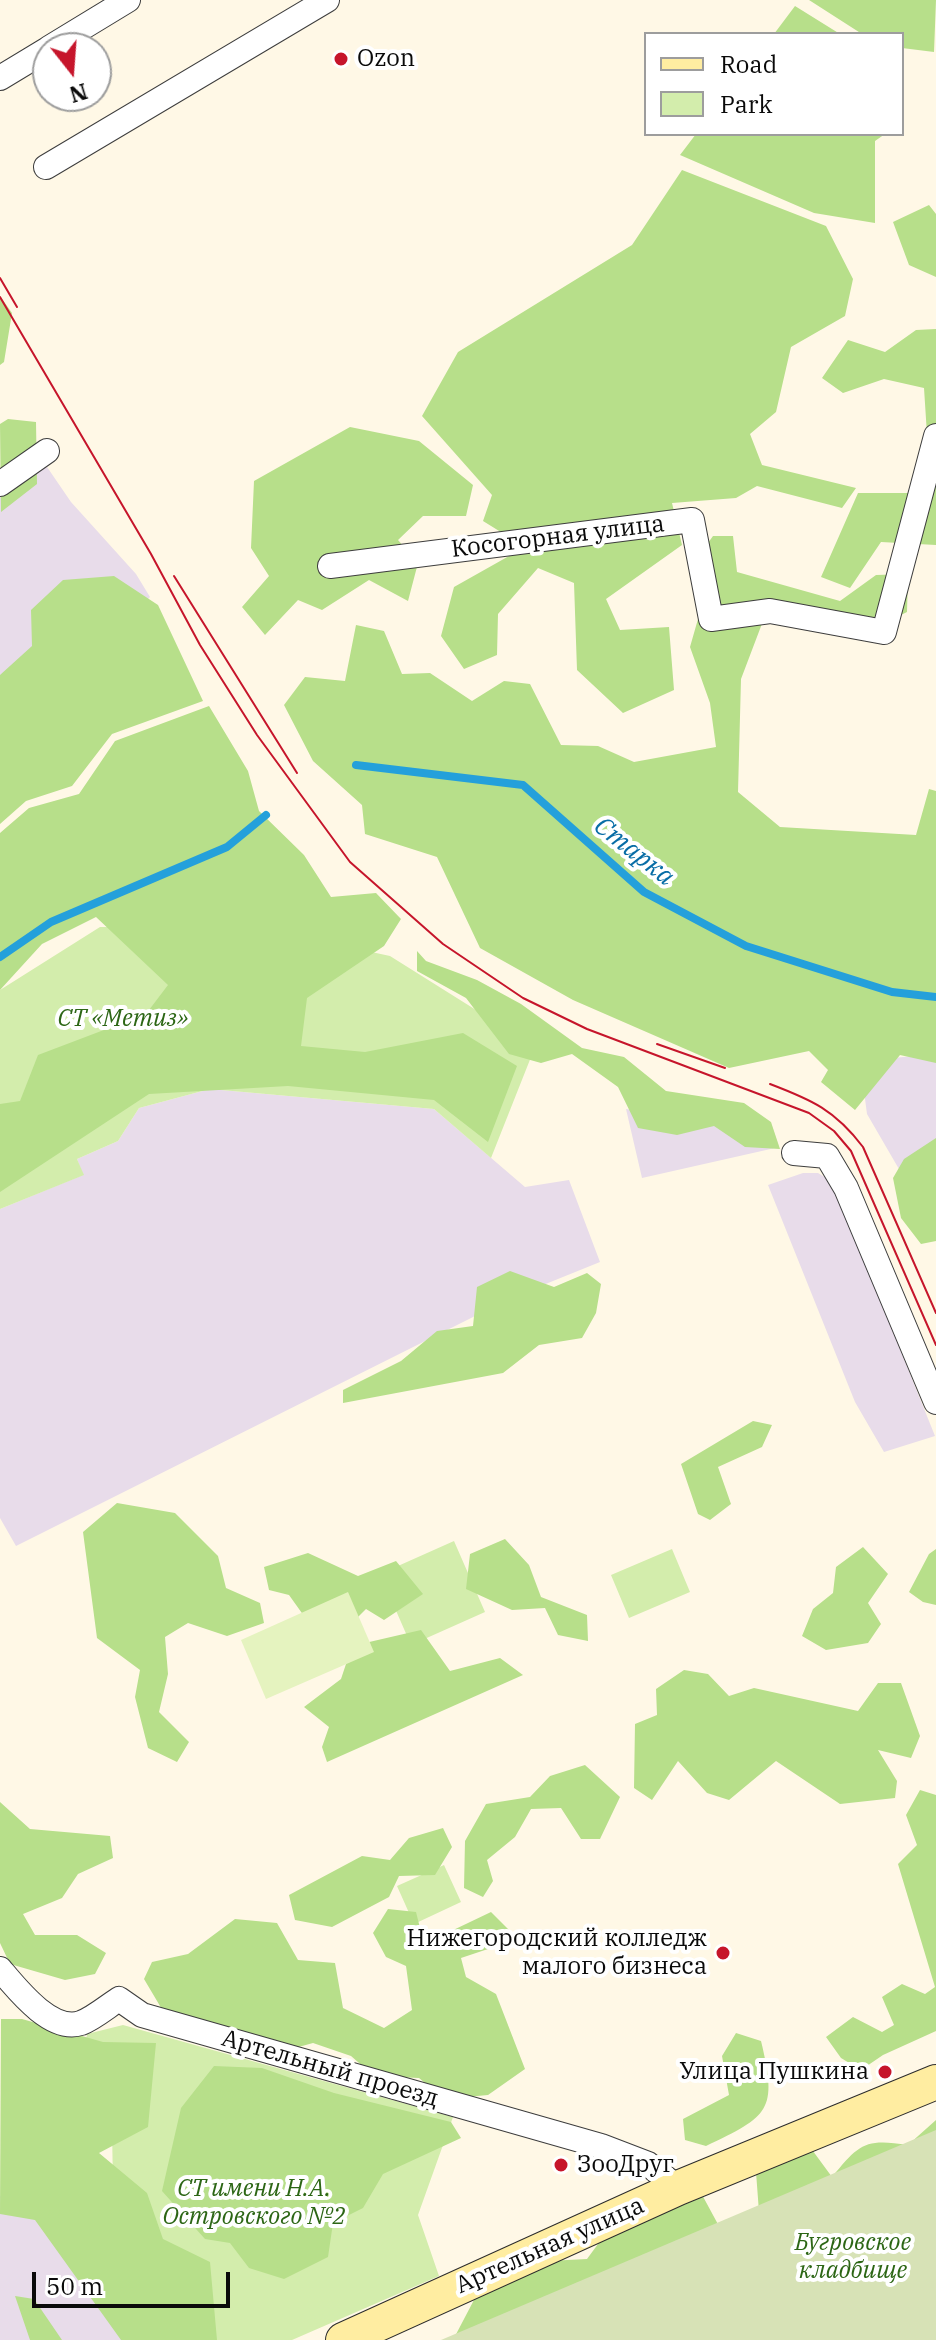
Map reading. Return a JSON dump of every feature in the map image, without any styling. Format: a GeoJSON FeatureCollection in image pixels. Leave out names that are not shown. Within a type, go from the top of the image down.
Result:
{"type":"FeatureCollection","features":[{"type":"Feature","properties":{"kind":"street"},"geometry":{"type":"LineString","coordinates":[[75,32],[128,0]]}},
{"type":"Feature","properties":{"kind":"street"},"geometry":{"type":"LineString","coordinates":[[46,167],[327,0]]}},
{"type":"Feature","properties":{"kind":"street"},"geometry":{"type":"LineString","coordinates":[[0,78],[32,58]]}},
{"type":"Feature","properties":{"kind":"street","name":"Косогорная улица"},"geometry":{"type":"LineString","coordinates":[[330,566],[692,520],[711,619],[770,611],[884,632],[936,436]]}},
{"type":"Feature","properties":{"kind":"street"},"geometry":{"type":"LineString","coordinates":[[0,484],[47,451]]}},
{"type":"Feature","properties":{"kind":"street"},"geometry":{"type":"LineString","coordinates":[[794,1153],[827,1156],[846,1188],[871,1239],[936,1402]]}},
{"type":"Feature","properties":{"kind":"street","name":"Артельный проезд"},"geometry":{"type":"LineString","coordinates":[[0,1969],[55,2021],[79,2024],[119,1999],[142,2015],[601,2146],[648,2164],[678,2188]]}},
{"type":"Feature","properties":{"kind":"street","name":"Артельная улица"},"geometry":{"type":"LineString","coordinates":[[343,2340],[678,2188],[936,2082]]}},
{"type":"Feature","properties":{"kind":"shaded area"},"geometry":{"type":"Polygon","coordinates":[[[45,464],[71,502],[136,574],[150,597],[132,616],[0,684],[0,495],[45,464]]]}},
{"type":"Feature","properties":{"kind":"shaded area"},"geometry":{"type":"Polygon","coordinates":[[[936,1054],[936,1166],[903,1176],[867,1114],[860,1061],[936,1054]]]}},
{"type":"Feature","properties":{"kind":"shaded area"},"geometry":{"type":"Polygon","coordinates":[[[210,1089],[434,1109],[525,1187],[569,1180],[600,1262],[511,1298],[16,1546],[0,1518],[0,1209],[83,1175],[77,1159],[118,1141],[139,1108],[210,1089]]]}},
{"type":"Feature","properties":{"kind":"shaded area"},"geometry":{"type":"Polygon","coordinates":[[[626,1109],[733,1123],[775,1148],[642,1178],[626,1109]]]}},
{"type":"Feature","properties":{"kind":"shaded area"},"geometry":{"type":"Polygon","coordinates":[[[803,1173],[818,1173],[833,1182],[935,1436],[884,1452],[855,1402],[768,1185],[803,1173]]]}},
{"type":"Feature","properties":{"kind":"shaded area"},"geometry":{"type":"Polygon","coordinates":[[[0,2196],[34,2208],[135,2340],[0,2340],[0,2196]]]}},
{"type":"Feature","properties":{"kind":"green space"},"geometry":{"type":"Polygon","coordinates":[[[809,0],[936,0],[934,52],[904,48],[904,32],[859,32],[809,0]]]}},
{"type":"Feature","properties":{"kind":"green space"},"geometry":{"type":"Polygon","coordinates":[[[795,6],[837,32],[776,32],[795,6]]]}},
{"type":"Feature","properties":{"kind":"green space"},"geometry":{"type":"Polygon","coordinates":[[[694,136],[882,136],[875,141],[875,223],[814,213],[680,155],[694,136]]]}},
{"type":"Feature","properties":{"kind":"green space"},"geometry":{"type":"Polygon","coordinates":[[[682,170],[826,226],[853,279],[845,316],[791,347],[776,412],[750,434],[762,465],[856,488],[842,508],[757,486],[736,498],[672,503],[682,545],[606,599],[620,630],[669,627],[674,690],[623,713],[577,670],[574,583],[538,568],[498,614],[497,655],[464,669],[441,636],[454,587],[525,547],[483,521],[492,495],[422,416],[458,352],[632,245],[682,170]]]}},
{"type":"Feature","properties":{"kind":"green space"},"geometry":{"type":"Polygon","coordinates":[[[929,205],[936,214],[936,277],[909,265],[893,222],[929,205]]]}},
{"type":"Feature","properties":{"kind":"green space"},"geometry":{"type":"Polygon","coordinates":[[[0,296],[12,313],[4,362],[0,365],[0,296]]]}},
{"type":"Feature","properties":{"kind":"green space"},"geometry":{"type":"Polygon","coordinates":[[[936,329],[936,545],[881,542],[850,588],[821,577],[858,493],[909,493],[928,450],[924,388],[884,379],[843,393],[822,378],[848,340],[885,352],[916,330],[936,329]]]}},
{"type":"Feature","properties":{"kind":"green space"},"geometry":{"type":"Polygon","coordinates":[[[8,419],[36,422],[37,484],[1,512],[0,424],[8,419]]]}},
{"type":"Feature","properties":{"kind":"green space"},"geometry":{"type":"Polygon","coordinates":[[[350,427],[419,441],[473,485],[466,516],[423,516],[398,540],[418,563],[408,601],[369,580],[322,610],[298,600],[265,635],[242,607],[269,576],[251,548],[254,481],[350,427]]]}},
{"type":"Feature","properties":{"kind":"green space"},"geometry":{"type":"Polygon","coordinates":[[[713,536],[733,536],[737,572],[840,601],[876,575],[908,574],[907,612],[877,627],[763,621],[741,679],[738,792],[780,827],[916,835],[929,789],[936,791],[936,1063],[900,1055],[855,1110],[821,1082],[828,1070],[809,1051],[729,1068],[573,1000],[480,948],[437,857],[365,834],[362,805],[313,761],[284,705],[305,677],[345,681],[356,625],[384,631],[402,674],[430,673],[472,701],[504,681],[530,684],[561,745],[598,746],[634,762],[716,747],[710,703],[690,647],[700,612],[693,564],[713,536]]]}},
{"type":"Feature","properties":{"kind":"green space"},"geometry":{"type":"Polygon","coordinates":[[[114,576],[158,605],[203,701],[112,734],[72,786],[26,801],[0,824],[0,675],[32,646],[31,610],[63,580],[114,576]]]}},
{"type":"Feature","properties":{"kind":"green space"},"geometry":{"type":"Polygon","coordinates":[[[209,706],[248,771],[259,811],[304,855],[331,897],[376,893],[401,919],[384,946],[307,998],[301,1046],[365,1052],[463,1033],[517,1066],[488,1142],[434,1100],[288,1086],[149,1094],[0,1192],[0,1104],[20,1101],[38,1055],[146,1014],[168,985],[96,917],[42,944],[0,990],[0,833],[29,808],[79,794],[115,741],[209,706]]]}},
{"type":"Feature","properties":{"kind":"green space","name":"СТ «Метиз»"},"geometry":{"type":"Polygon","coordinates":[[[251,926],[390,956],[535,1047],[491,1158],[434,1109],[210,1089],[139,1108],[118,1141],[77,1159],[84,1175],[0,1209],[0,990],[100,927],[251,926]]]}},
{"type":"Feature","properties":{"kind":"green space"},"geometry":{"type":"Polygon","coordinates":[[[417,951],[426,961],[477,980],[521,1004],[582,1048],[624,1057],[666,1091],[744,1103],[771,1122],[780,1149],[745,1147],[714,1126],[677,1135],[638,1128],[618,1087],[572,1054],[541,1063],[509,1054],[466,998],[417,971],[417,951]]]}},
{"type":"Feature","properties":{"kind":"green space"},"geometry":{"type":"Polygon","coordinates":[[[936,1138],[936,1241],[921,1244],[901,1218],[893,1178],[904,1159],[936,1138]]]}},
{"type":"Feature","properties":{"kind":"green space"},"geometry":{"type":"Polygon","coordinates":[[[510,1271],[554,1287],[587,1273],[601,1284],[596,1313],[582,1338],[539,1345],[503,1373],[343,1403],[343,1390],[401,1361],[437,1331],[473,1326],[477,1287],[510,1271]]]}},
{"type":"Feature","properties":{"kind":"green space"},"geometry":{"type":"Polygon","coordinates":[[[753,1421],[772,1425],[762,1447],[718,1467],[731,1504],[710,1520],[698,1514],[681,1464],[753,1421]]]}},
{"type":"Feature","properties":{"kind":"green space"},"geometry":{"type":"Polygon","coordinates":[[[117,1503],[175,1513],[218,1556],[226,1588],[260,1603],[264,1623],[227,1636],[188,1623],[165,1637],[168,1674],[159,1712],[189,1742],[177,1762],[148,1748],[135,1697],[140,1670],[97,1638],[83,1532],[117,1503]]]}},
{"type":"Feature","properties":{"kind":"green space"},"geometry":{"type":"Polygon","coordinates":[[[505,1539],[529,1565],[541,1597],[587,1615],[588,1641],[558,1635],[545,1608],[512,1610],[466,1589],[470,1554],[505,1539]]]}},
{"type":"Feature","properties":{"kind":"green space"},"geometry":{"type":"Polygon","coordinates":[[[454,1541],[485,1612],[411,1645],[380,1574],[454,1541]]]}},
{"type":"Feature","properties":{"kind":"green space"},"geometry":{"type":"Polygon","coordinates":[[[863,1547],[888,1574],[868,1603],[881,1624],[868,1643],[826,1650],[802,1636],[813,1609],[833,1593],[836,1567],[863,1547]]]}},
{"type":"Feature","properties":{"kind":"green space"},"geometry":{"type":"Polygon","coordinates":[[[672,1549],[690,1592],[629,1618],[611,1575],[672,1549]]]}},
{"type":"Feature","properties":{"kind":"green space"},"geometry":{"type":"Polygon","coordinates":[[[936,1549],[936,1605],[923,1602],[909,1592],[929,1554],[936,1549]]]}},
{"type":"Feature","properties":{"kind":"green space"},"geometry":{"type":"Polygon","coordinates":[[[308,1553],[358,1576],[396,1561],[423,1594],[384,1620],[366,1609],[347,1628],[309,1623],[289,1595],[269,1590],[264,1567],[308,1553]]]}},
{"type":"Feature","properties":{"kind":"green space"},"geometry":{"type":"Polygon","coordinates":[[[348,1592],[374,1652],[266,1699],[241,1640],[348,1592]]]}},
{"type":"Feature","properties":{"kind":"green space"},"geometry":{"type":"Polygon","coordinates":[[[421,1630],[450,1671],[500,1658],[523,1675],[327,1762],[322,1747],[329,1727],[304,1707],[341,1679],[352,1646],[421,1630]]]}},
{"type":"Feature","properties":{"kind":"green space"},"geometry":{"type":"Polygon","coordinates":[[[684,1670],[708,1674],[729,1696],[754,1688],[858,1711],[878,1683],[901,1683],[920,1736],[911,1758],[878,1750],[897,1781],[895,1798],[840,1804],[776,1761],[729,1800],[707,1793],[678,1761],[652,1800],[634,1788],[635,1724],[657,1715],[656,1689],[684,1670]]]}},
{"type":"Feature","properties":{"kind":"green space"},"geometry":{"type":"Polygon","coordinates":[[[585,1765],[620,1797],[600,1839],[581,1839],[561,1808],[531,1809],[515,1837],[487,1860],[493,1881],[483,1897],[464,1888],[465,1841],[486,1804],[530,1797],[550,1776],[585,1765]]]}},
{"type":"Feature","properties":{"kind":"green space"},"geometry":{"type":"Polygon","coordinates":[[[920,1790],[936,1795],[936,2031],[883,2055],[861,2070],[841,2058],[826,2037],[853,2017],[882,2032],[894,2025],[882,1997],[902,1984],[925,1994],[935,1987],[898,1864],[917,1845],[906,1815],[920,1790]]]}},
{"type":"Feature","properties":{"kind":"green space"},"geometry":{"type":"Polygon","coordinates":[[[0,1802],[30,1829],[110,1836],[113,1858],[78,1874],[62,1898],[23,1914],[35,1935],[77,1935],[106,1953],[95,1974],[65,1980],[10,1964],[0,1943],[0,1802]]]}},
{"type":"Feature","properties":{"kind":"green space"},"geometry":{"type":"Polygon","coordinates":[[[443,1828],[452,1847],[435,1875],[399,1876],[389,1897],[332,1927],[295,1920],[289,1895],[362,1856],[390,1860],[409,1838],[443,1828]]]}},
{"type":"Feature","properties":{"kind":"green space"},"geometry":{"type":"Polygon","coordinates":[[[444,1865],[461,1902],[414,1924],[397,1886],[444,1865]]]}},
{"type":"Feature","properties":{"kind":"green space"},"geometry":{"type":"Polygon","coordinates":[[[388,1909],[416,1912],[424,1944],[491,1912],[510,1931],[503,1944],[461,1958],[466,1977],[496,1994],[525,2069],[488,2095],[445,2099],[419,2078],[374,2076],[351,2056],[313,2043],[284,2051],[176,2033],[144,1979],[152,1962],[188,1954],[235,1919],[277,1923],[298,1960],[335,1963],[343,2008],[384,2028],[412,2010],[406,1966],[386,1957],[373,1933],[388,1909]]]}},
{"type":"Feature","properties":{"kind":"green space"},"geometry":{"type":"Polygon","coordinates":[[[1,2019],[22,2019],[103,2042],[156,2043],[148,2127],[99,2153],[147,2193],[163,2239],[210,2262],[217,2340],[121,2340],[35,2220],[0,2214],[1,2019]]]}},
{"type":"Feature","properties":{"kind":"green space","name":"СТ имени Н.А. Островского №2"},"geometry":{"type":"Polygon","coordinates":[[[123,2025],[453,2117],[418,2215],[439,2276],[292,2340],[175,2340],[113,2186],[112,2129],[83,2057],[87,2034],[123,2025]]]}},
{"type":"Feature","properties":{"kind":"green space"},"geometry":{"type":"Polygon","coordinates":[[[736,2033],[761,2041],[768,2083],[764,2108],[744,2127],[706,2146],[685,2140],[683,2119],[729,2095],[722,2056],[736,2033]]]}},
{"type":"Feature","properties":{"kind":"green space"},"geometry":{"type":"Polygon","coordinates":[[[214,2066],[262,2068],[334,2093],[451,2122],[461,2138],[383,2174],[363,2208],[333,2223],[328,2257],[284,2279],[249,2268],[230,2243],[205,2239],[162,2191],[181,2108],[214,2066]]]}},
{"type":"Feature","properties":{"kind":"green space","name":"Бугровское кладбище"},"geometry":{"type":"Polygon","coordinates":[[[936,2120],[936,2340],[453,2340],[475,2298],[548,2261],[587,2259],[609,2229],[700,2191],[720,2228],[759,2212],[756,2172],[810,2147],[832,2177],[849,2157],[864,2146],[882,2142],[908,2145],[936,2120]]]}},
{"type":"Feature","properties":{"kind":"green space","name":"Бугровское кладбище"},"geometry":{"type":"Polygon","coordinates":[[[936,2130],[936,2340],[441,2340],[936,2130]]]}},
{"type":"Feature","properties":{"kind":"green space"},"geometry":{"type":"Polygon","coordinates":[[[15,2296],[34,2299],[62,2340],[30,2340],[15,2296]]]}},
{"type":"Feature","properties":{"kind":"waterway","name":"Старка"},"geometry":{"type":"LineString","coordinates":[[356,765],[523,785],[644,892],[746,946],[892,992],[936,997]]}},
{"type":"Feature","properties":{"kind":"waterway","name":"Старка"},"geometry":{"type":"LineString","coordinates":[[0,957],[51,922],[227,847],[266,815]]}},
{"type":"Feature","properties":{"kind":"tram line"},"geometry":{"type":"LineString","coordinates":[[0,278],[17,307]]}},
{"type":"Feature","properties":{"kind":"tram line"},"geometry":{"type":"LineString","coordinates":[[0,297],[151,554],[200,645],[257,735],[350,862],[443,944],[523,998],[587,1029],[809,1113],[834,1131],[851,1151],[936,1345]]}},
{"type":"Feature","properties":{"kind":"tram line"},"geometry":{"type":"LineString","coordinates":[[174,576],[297,773]]}},
{"type":"Feature","properties":{"kind":"tram line"},"geometry":{"type":"LineString","coordinates":[[657,1044],[725,1068]]}},
{"type":"Feature","properties":{"kind":"tram line"},"geometry":{"type":"LineString","coordinates":[[770,1084],[822,1108],[843,1124],[863,1147],[936,1313]]}},
{"type":"Feature","properties":{"kind":"place","name":"Ozon"},"geometry":{"type":"Point","coordinates":[341,59]}},
{"type":"Feature","properties":{"kind":"place","name":"Нижегородский колледж малого бизнеса"},"geometry":{"type":"Point","coordinates":[723,1953]}},
{"type":"Feature","properties":{"kind":"place","name":"Улица Пушкина"},"geometry":{"type":"Point","coordinates":[885,2072]}},
{"type":"Feature","properties":{"kind":"place","name":"ЗооДруг"},"geometry":{"type":"Point","coordinates":[561,2165]}}]}
